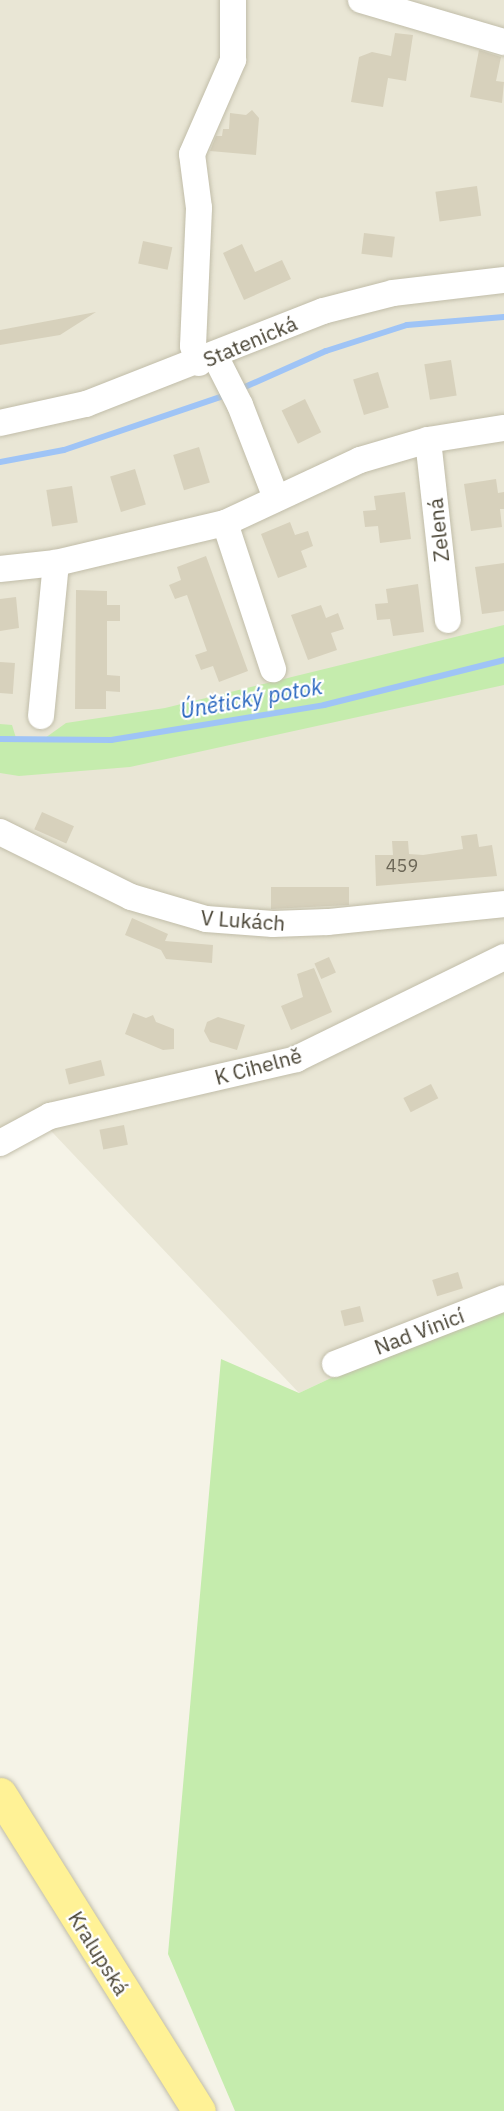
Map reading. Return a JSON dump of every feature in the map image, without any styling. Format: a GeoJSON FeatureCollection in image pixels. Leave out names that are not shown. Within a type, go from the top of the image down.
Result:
{"type":"FeatureCollection","features":[{"type":"Feature","properties":{"kind":"main road","name":"Kralupská"},"geometry":{"type":"LineString","coordinates":[[0,1794],[199,2111]]}},
{"type":"Feature","properties":{"kind":"street"},"geometry":{"type":"LineString","coordinates":[[233,0],[233,60],[192,154],[199,208],[193,346],[207,359],[235,395],[276,498]]}},
{"type":"Feature","properties":{"kind":"street"},"geometry":{"type":"LineString","coordinates":[[361,0],[504,42]]}},
{"type":"Feature","properties":{"kind":"street","name":"Statenická"},"geometry":{"type":"LineString","coordinates":[[0,423],[86,404],[207,359],[323,311],[393,293],[504,280]]}},
{"type":"Feature","properties":{"kind":"street"},"geometry":{"type":"LineString","coordinates":[[0,568],[56,563],[225,523],[360,460],[428,440],[504,428]]}},
{"type":"Feature","properties":{"kind":"street","name":"Zelená"},"geometry":{"type":"LineString","coordinates":[[428,440],[448,620]]}},
{"type":"Feature","properties":{"kind":"street"},"geometry":{"type":"LineString","coordinates":[[225,523],[273,669]]}},
{"type":"Feature","properties":{"kind":"street"},"geometry":{"type":"LineString","coordinates":[[41,716],[56,563]]}},
{"type":"Feature","properties":{"kind":"street","name":"V Lukách"},"geometry":{"type":"LineString","coordinates":[[0,832],[131,897],[158,908],[206,919],[273,924],[327,922],[504,904]]}},
{"type":"Feature","properties":{"kind":"street","name":"K Cihelně"},"geometry":{"type":"LineString","coordinates":[[6,1135],[50,1116],[296,1059],[504,957]]}},
{"type":"Feature","properties":{"kind":"street","name":"Nad Vinicí"},"geometry":{"type":"LineString","coordinates":[[335,1364],[504,1298]]}},
{"type":"Feature","properties":{"kind":"shaded area"},"geometry":{"type":"Polygon","coordinates":[[[0,0],[504,0],[504,1297],[299,1393],[36,1115],[0,1134],[0,0]]]}},
{"type":"Feature","properties":{"kind":"green space"},"geometry":{"type":"Polygon","coordinates":[[[504,625],[504,685],[130,767],[19,776],[0,773],[0,724],[12,725],[16,738],[45,738],[66,723],[165,708],[504,625]]]}},
{"type":"Feature","properties":{"kind":"green space"},"geometry":{"type":"Polygon","coordinates":[[[504,1297],[504,2111],[235,2111],[168,1954],[221,1359],[299,1393],[504,1297]]]}},
{"type":"Feature","properties":{"kind":"building"},"geometry":{"type":"Polygon","coordinates":[[[395,33],[413,35],[406,81],[388,78],[383,107],[351,102],[359,57],[372,52],[391,56],[395,33]]]}},
{"type":"Feature","properties":{"kind":"building"},"geometry":{"type":"Polygon","coordinates":[[[479,50],[501,57],[496,81],[504,82],[502,103],[470,97],[479,50]]]}},
{"type":"Feature","properties":{"kind":"building"},"geometry":{"type":"Polygon","coordinates":[[[252,110],[259,118],[256,155],[210,151],[216,136],[222,136],[223,129],[229,129],[230,113],[246,115],[252,110]]]}},
{"type":"Feature","properties":{"kind":"building"},"geometry":{"type":"Polygon","coordinates":[[[477,186],[481,216],[440,222],[435,192],[477,186]]]}},
{"type":"Feature","properties":{"kind":"building"},"geometry":{"type":"Polygon","coordinates":[[[364,233],[395,237],[392,258],[361,254],[364,233]]]}},
{"type":"Feature","properties":{"kind":"building"},"geometry":{"type":"Polygon","coordinates":[[[143,241],[172,247],[168,270],[138,263],[143,241]]]}},
{"type":"Feature","properties":{"kind":"building"},"geometry":{"type":"Polygon","coordinates":[[[242,244],[255,272],[282,260],[291,279],[244,300],[223,253],[242,244]]]}},
{"type":"Feature","properties":{"kind":"building"},"geometry":{"type":"Polygon","coordinates":[[[96,312],[60,335],[0,345],[0,330],[96,312]]]}},
{"type":"Feature","properties":{"kind":"building"},"geometry":{"type":"Polygon","coordinates":[[[451,360],[457,396],[430,400],[424,364],[451,360]]]}},
{"type":"Feature","properties":{"kind":"building"},"geometry":{"type":"Polygon","coordinates":[[[378,372],[389,407],[364,415],[353,380],[378,372]]]}},
{"type":"Feature","properties":{"kind":"building"},"geometry":{"type":"Polygon","coordinates":[[[305,399],[321,432],[298,444],[282,410],[305,399]]]}},
{"type":"Feature","properties":{"kind":"building"},"geometry":{"type":"Polygon","coordinates":[[[199,447],[210,482],[184,490],[173,455],[199,447]]]}},
{"type":"Feature","properties":{"kind":"building"},"geometry":{"type":"Polygon","coordinates":[[[135,469],[146,504],[121,512],[110,477],[135,469]]]}},
{"type":"Feature","properties":{"kind":"building"},"geometry":{"type":"Polygon","coordinates":[[[496,479],[498,493],[504,492],[504,509],[500,509],[502,527],[471,531],[464,484],[496,479]]]}},
{"type":"Feature","properties":{"kind":"building"},"geometry":{"type":"Polygon","coordinates":[[[72,486],[78,523],[52,527],[46,490],[72,486]]]}},
{"type":"Feature","properties":{"kind":"building"},"geometry":{"type":"Polygon","coordinates":[[[405,492],[411,539],[380,543],[378,526],[365,527],[363,511],[376,510],[374,496],[405,492]]]}},
{"type":"Feature","properties":{"kind":"building"},"geometry":{"type":"Polygon","coordinates":[[[290,522],[295,535],[308,531],[313,546],[301,551],[307,567],[278,578],[261,534],[290,522]]]}},
{"type":"Feature","properties":{"kind":"building"},"geometry":{"type":"Polygon","coordinates":[[[206,556],[248,671],[219,682],[213,666],[201,670],[195,655],[207,651],[187,595],[175,599],[169,585],[181,580],[177,567],[206,556]]]}},
{"type":"Feature","properties":{"kind":"building"},"geometry":{"type":"Polygon","coordinates":[[[504,563],[504,611],[482,614],[475,567],[504,563]]]}},
{"type":"Feature","properties":{"kind":"building"},"geometry":{"type":"Polygon","coordinates":[[[418,584],[424,632],[393,636],[390,619],[377,620],[375,604],[388,603],[386,589],[418,584]]]}},
{"type":"Feature","properties":{"kind":"building"},"geometry":{"type":"Polygon","coordinates":[[[76,590],[107,591],[107,605],[120,605],[120,621],[107,621],[107,675],[120,676],[120,692],[106,691],[106,709],[75,709],[76,590]]]}},
{"type":"Feature","properties":{"kind":"building"},"geometry":{"type":"Polygon","coordinates":[[[16,597],[19,628],[0,631],[0,599],[16,597]]]}},
{"type":"Feature","properties":{"kind":"building"},"geometry":{"type":"Polygon","coordinates":[[[321,605],[326,618],[338,613],[344,629],[331,633],[337,650],[308,660],[291,615],[321,605]]]}},
{"type":"Feature","properties":{"kind":"building"},"geometry":{"type":"Polygon","coordinates":[[[0,662],[15,663],[13,694],[0,693],[0,662]]]}},
{"type":"Feature","properties":{"kind":"building"},"geometry":{"type":"Polygon","coordinates":[[[42,812],[74,826],[66,844],[34,829],[42,812]]]}},
{"type":"Feature","properties":{"kind":"building"},"geometry":{"type":"Polygon","coordinates":[[[477,834],[479,847],[492,845],[497,876],[376,886],[375,855],[393,855],[392,841],[408,841],[409,854],[423,855],[463,849],[461,836],[477,834]]]}},
{"type":"Feature","properties":{"kind":"building"},"geometry":{"type":"Polygon","coordinates":[[[271,887],[349,887],[349,905],[271,909],[271,887]]]}},
{"type":"Feature","properties":{"kind":"building"},"geometry":{"type":"Polygon","coordinates":[[[132,918],[168,934],[165,941],[213,945],[212,963],[166,959],[161,950],[125,935],[132,918]]]}},
{"type":"Feature","properties":{"kind":"building"},"geometry":{"type":"Polygon","coordinates":[[[329,957],[336,973],[321,979],[314,964],[329,957]]]}},
{"type":"Feature","properties":{"kind":"building"},"geometry":{"type":"Polygon","coordinates":[[[314,968],[332,1012],[291,1030],[281,1006],[303,997],[297,974],[314,968]]]}},
{"type":"Feature","properties":{"kind":"building"},"geometry":{"type":"Polygon","coordinates":[[[133,1013],[146,1018],[153,1015],[156,1022],[174,1029],[174,1049],[163,1050],[125,1034],[133,1013]]]}},
{"type":"Feature","properties":{"kind":"building"},"geometry":{"type":"Polygon","coordinates":[[[218,1017],[245,1025],[237,1050],[210,1042],[204,1031],[207,1022],[218,1017]]]}},
{"type":"Feature","properties":{"kind":"building"},"geometry":{"type":"Polygon","coordinates":[[[101,1060],[105,1076],[69,1084],[65,1069],[101,1060]]]}},
{"type":"Feature","properties":{"kind":"building"},"geometry":{"type":"Polygon","coordinates":[[[431,1084],[438,1098],[411,1112],[403,1098],[431,1084]]]}},
{"type":"Feature","properties":{"kind":"building"},"geometry":{"type":"Polygon","coordinates":[[[124,1125],[128,1145],[103,1149],[99,1130],[124,1125]]]}},
{"type":"Feature","properties":{"kind":"building"},"geometry":{"type":"Polygon","coordinates":[[[458,1272],[463,1288],[437,1296],[432,1280],[458,1272]]]}},
{"type":"Feature","properties":{"kind":"building"},"geometry":{"type":"Polygon","coordinates":[[[360,1306],[364,1322],[344,1326],[341,1311],[360,1306]]]}},
{"type":"Feature","properties":{"kind":"waterway"},"geometry":{"type":"LineString","coordinates":[[238,390],[326,351],[407,325],[504,317]]}},
{"type":"Feature","properties":{"kind":"waterway"},"geometry":{"type":"LineString","coordinates":[[0,462],[64,450],[229,394]]}},
{"type":"Feature","properties":{"kind":"waterway","name":"Únětický potok"},"geometry":{"type":"LineString","coordinates":[[0,739],[111,740],[324,705],[504,660]]}}]}
